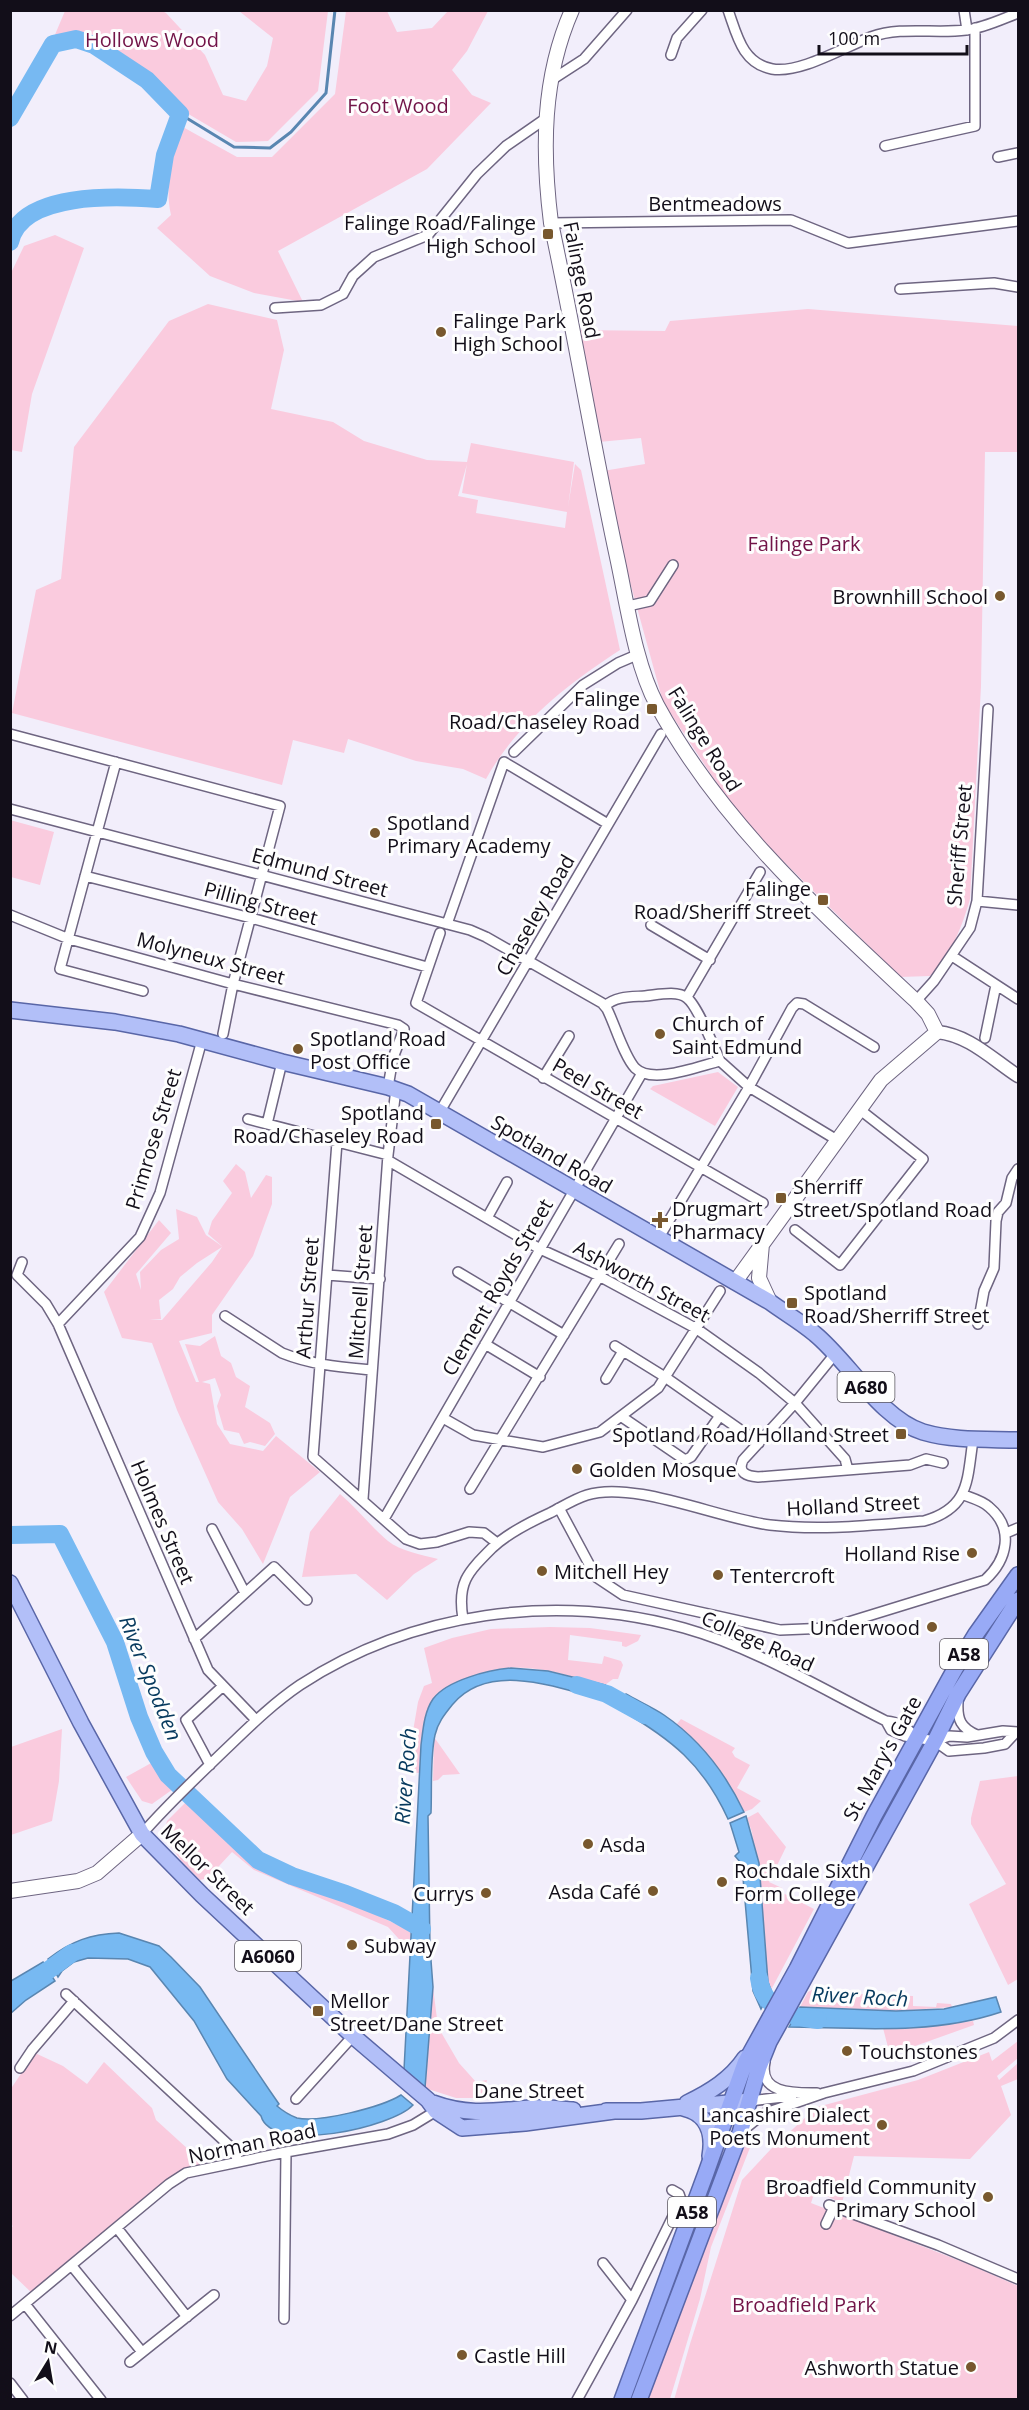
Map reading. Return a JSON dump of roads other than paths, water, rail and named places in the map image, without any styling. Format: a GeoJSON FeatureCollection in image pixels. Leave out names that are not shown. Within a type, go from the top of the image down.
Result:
{"type":"FeatureCollection","features":[{"type":"Feature","properties":{"kind":"highway","name":"St. Mary's Gate"},"geometry":{"type":"LineString","coordinates":[[802,1972],[874,1816],[976,1634],[1018,1575]]}},
{"type":"Feature","properties":{"kind":"highway","name":"St. Mary's Gate"},"geometry":{"type":"LineString","coordinates":[[802,1972],[935,1741],[958,1694],[1018,1600]]}},
{"type":"Feature","properties":{"kind":"highway","name":"A58"},"geometry":{"type":"LineString","coordinates":[[639,2400],[740,2133],[769,2034],[802,1972]]}},
{"type":"Feature","properties":{"kind":"highway","name":"A58"},"geometry":{"type":"LineString","coordinates":[[622,2400],[706,2173],[739,2075],[754,2046],[769,2034]]}},
{"type":"Feature","properties":{"kind":"main road","name":"Falinge Road"},"geometry":{"type":"LineString","coordinates":[[572,10],[550,81],[545,119],[547,189],[551,223],[628,606],[639,654],[656,704],[722,805],[771,861],[916,1001],[928,1014],[937,1032]]}},
{"type":"Feature","properties":{"kind":"main road","name":"Spotland Road"},"geometry":{"type":"LineString","coordinates":[[10,1010],[115,1022],[202,1040],[392,1088],[440,1113],[770,1302],[815,1334],[892,1415],[908,1425],[923,1432],[973,1440],[1018,1440]]}},
{"type":"Feature","properties":{"kind":"main road"},"geometry":{"type":"LineString","coordinates":[[735,1282],[881,1080],[937,1032]]}},
{"type":"Feature","properties":{"kind":"main road"},"geometry":{"type":"LineString","coordinates":[[762,1242],[759,1278],[770,1302]]}},
{"type":"Feature","properties":{"kind":"main road","name":"Mellor Street"},"geometry":{"type":"LineString","coordinates":[[10,1583],[81,1723],[142,1834],[202,1894],[353,2036],[432,2106]]}},
{"type":"Feature","properties":{"kind":"main road"},"geometry":{"type":"LineString","coordinates":[[10,1891],[78,1881],[97,1873],[142,1834]]}},
{"type":"Feature","properties":{"kind":"main road","name":"A6060"},"geometry":{"type":"LineString","coordinates":[[679,2107],[701,2096],[731,2076],[754,2046]]}},
{"type":"Feature","properties":{"kind":"main road","name":"Dane Street"},"geometry":{"type":"LineString","coordinates":[[432,2106],[462,2128],[525,2123],[614,2111],[750,2101]]}},
{"type":"Feature","properties":{"kind":"main road"},"geometry":{"type":"LineString","coordinates":[[679,2107],[697,2113],[707,2124],[711,2148],[706,2173]]}},
{"type":"Feature","properties":{"kind":"street"},"geometry":{"type":"LineString","coordinates":[[550,81],[584,59],[627,10]]}},
{"type":"Feature","properties":{"kind":"street"},"geometry":{"type":"LineString","coordinates":[[671,55],[677,38],[702,10]]}},
{"type":"Feature","properties":{"kind":"street"},"geometry":{"type":"LineString","coordinates":[[728,10],[744,53],[758,64],[773,69],[795,68],[873,36],[900,30],[971,29],[1018,13]]}},
{"type":"Feature","properties":{"kind":"street"},"geometry":{"type":"LineString","coordinates":[[885,146],[975,126],[971,29],[963,10]]}},
{"type":"Feature","properties":{"kind":"street"},"geometry":{"type":"LineString","coordinates":[[275,308],[321,305],[343,294],[353,276],[374,257],[428,235],[477,174],[506,146],[545,119]]}},
{"type":"Feature","properties":{"kind":"street"},"geometry":{"type":"LineString","coordinates":[[999,157],[1018,153]]}},
{"type":"Feature","properties":{"kind":"street","name":"Bentmeadows"},"geometry":{"type":"LineString","coordinates":[[551,223],[791,220],[848,243],[1018,221]]}},
{"type":"Feature","properties":{"kind":"street"},"geometry":{"type":"LineString","coordinates":[[900,289],[994,283],[1018,287]]}},
{"type":"Feature","properties":{"kind":"street"},"geometry":{"type":"LineString","coordinates":[[628,606],[650,601],[674,565]]}},
{"type":"Feature","properties":{"kind":"street"},"geometry":{"type":"LineString","coordinates":[[514,752],[583,685],[618,663],[639,654]]}},
{"type":"Feature","properties":{"kind":"street","name":"Sheriff Street"},"geometry":{"type":"LineString","coordinates":[[916,1001],[952,956],[970,928],[977,901],[988,709]]}},
{"type":"Feature","properties":{"kind":"street"},"geometry":{"type":"LineString","coordinates":[[10,734],[280,806],[232,984],[223,1034]]}},
{"type":"Feature","properties":{"kind":"street","name":"Chaseley Road"},"geometry":{"type":"LineString","coordinates":[[440,1113],[661,734]]}},
{"type":"Feature","properties":{"kind":"street"},"geometry":{"type":"LineString","coordinates":[[116,762],[60,969],[143,991]]}},
{"type":"Feature","properties":{"kind":"street"},"geometry":{"type":"LineString","coordinates":[[447,924],[504,762],[608,825]]}},
{"type":"Feature","properties":{"kind":"street","name":"Edmund Street"},"geometry":{"type":"LineString","coordinates":[[10,809],[447,924],[486,937],[605,1006]]}},
{"type":"Feature","properties":{"kind":"street"},"geometry":{"type":"LineString","coordinates":[[687,997],[760,872]]}},
{"type":"Feature","properties":{"kind":"street","name":"Pilling Street"},"geometry":{"type":"LineString","coordinates":[[85,876],[251,918],[427,967]]}},
{"type":"Feature","properties":{"kind":"street"},"geometry":{"type":"LineString","coordinates":[[977,901],[1018,905]]}},
{"type":"Feature","properties":{"kind":"street","name":"Molyneux Street"},"geometry":{"type":"LineString","coordinates":[[10,915],[69,939],[232,984],[398,1024],[404,1029]]}},
{"type":"Feature","properties":{"kind":"street"},"geometry":{"type":"LineString","coordinates":[[651,925],[710,960]]}},
{"type":"Feature","properties":{"kind":"street"},"geometry":{"type":"LineString","coordinates":[[427,967],[440,933]]}},
{"type":"Feature","properties":{"kind":"street"},"geometry":{"type":"LineString","coordinates":[[952,956],[1018,999]]}},
{"type":"Feature","properties":{"kind":"street","name":"Peel Street"},"geometry":{"type":"LineString","coordinates":[[427,967],[416,1003],[763,1203]]}},
{"type":"Feature","properties":{"kind":"street"},"geometry":{"type":"LineString","coordinates":[[985,1038],[996,985]]}},
{"type":"Feature","properties":{"kind":"street"},"geometry":{"type":"LineString","coordinates":[[720,1061],[656,1076],[642,1073],[632,1063],[605,1006],[612,1001],[630,997],[670,994],[687,997],[720,1061],[750,1087],[837,1140]]}},
{"type":"Feature","properties":{"kind":"street"},"geometry":{"type":"LineString","coordinates":[[658,1239],[750,1087],[792,1008],[798,1003],[804,1004],[874,1047]]}},
{"type":"Feature","properties":{"kind":"street","name":"Mitchell Street"},"geometry":{"type":"LineString","coordinates":[[363,1499],[380,1279],[393,1058],[404,1029]]}},
{"type":"Feature","properties":{"kind":"street"},"geometry":{"type":"LineString","coordinates":[[937,1032],[953,1034],[979,1047],[1018,1076]]}},
{"type":"Feature","properties":{"kind":"street"},"geometry":{"type":"LineString","coordinates":[[543,1078],[569,1036]]}},
{"type":"Feature","properties":{"kind":"street","name":"Primrose Street"},"geometry":{"type":"LineString","coordinates":[[58,1324],[141,1237],[160,1193],[202,1040]]}},
{"type":"Feature","properties":{"kind":"street"},"geometry":{"type":"LineString","coordinates":[[267,1124],[282,1062]]}},
{"type":"Feature","properties":{"kind":"street","name":"Clement Royds Street"},"geometry":{"type":"LineString","coordinates":[[384,1519],[642,1073]]}},
{"type":"Feature","properties":{"kind":"street"},"geometry":{"type":"LineString","coordinates":[[795,1230],[840,1265],[923,1159],[859,1109]]}},
{"type":"Feature","properties":{"kind":"street","name":"Ashworth Street"},"geometry":{"type":"LineString","coordinates":[[248,1119],[388,1158],[540,1249],[599,1276],[697,1329],[759,1373],[795,1403],[845,1459],[848,1470]]}},
{"type":"Feature","properties":{"kind":"street","name":"Arthur Street"},"geometry":{"type":"LineString","coordinates":[[337,1142],[313,1457],[363,1499]]}},
{"type":"Feature","properties":{"kind":"street"},"geometry":{"type":"LineString","coordinates":[[978,1324],[984,1292],[994,1268],[998,1212],[1006,1203],[1012,1178],[1018,1169]]}},
{"type":"Feature","properties":{"kind":"street"},"geometry":{"type":"LineString","coordinates":[[487,1218],[507,1182]]}},
{"type":"Feature","properties":{"kind":"street"},"geometry":{"type":"LineString","coordinates":[[470,1489],[619,1244]]}},
{"type":"Feature","properties":{"kind":"street","name":"Holmes Street"},"geometry":{"type":"LineString","coordinates":[[22,1262],[17,1275],[46,1304],[58,1324],[208,1670],[256,1720]]}},
{"type":"Feature","properties":{"kind":"street"},"geometry":{"type":"LineString","coordinates":[[458,1272],[564,1335]]}},
{"type":"Feature","properties":{"kind":"street"},"geometry":{"type":"LineString","coordinates":[[327,1275],[380,1279]]}},
{"type":"Feature","properties":{"kind":"street"},"geometry":{"type":"LineString","coordinates":[[442,1418],[473,1435],[543,1447],[600,1432],[658,1388],[720,1291]]}},
{"type":"Feature","properties":{"kind":"street"},"geometry":{"type":"LineString","coordinates":[[225,1316],[282,1353],[320,1366],[372,1370]]}},
{"type":"Feature","properties":{"kind":"street"},"geometry":{"type":"LineString","coordinates":[[485,1344],[540,1377]]}},
{"type":"Feature","properties":{"kind":"street"},"geometry":{"type":"LineString","coordinates":[[606,1379],[619,1349],[665,1377],[759,1443]]}},
{"type":"Feature","properties":{"kind":"street"},"geometry":{"type":"LineString","coordinates":[[835,1354],[795,1403],[743,1460],[741,1470],[752,1476],[910,1466],[926,1459],[943,1463]]}},
{"type":"Feature","properties":{"kind":"street"},"geometry":{"type":"LineString","coordinates":[[622,1416],[685,1460],[691,1457],[719,1417]]}},
{"type":"Feature","properties":{"kind":"street"},"geometry":{"type":"LineString","coordinates":[[559,1508],[596,1577],[624,1595],[780,1630],[829,1628],[985,1580],[992,1573],[1002,1557],[1006,1533],[990,1507],[964,1495],[973,1440]]}},
{"type":"Feature","properties":{"kind":"street","name":"Holland Street"},"geometry":{"type":"LineString","coordinates":[[463,1619],[460,1599],[464,1581],[497,1543],[529,1522],[588,1495],[620,1493],[653,1497],[767,1525],[810,1529],[924,1521],[939,1517],[964,1495]]}},
{"type":"Feature","properties":{"kind":"street"},"geometry":{"type":"LineString","coordinates":[[363,1499],[406,1539],[420,1544],[437,1542],[469,1532],[484,1533],[497,1543]]}},
{"type":"Feature","properties":{"kind":"street"},"geometry":{"type":"LineString","coordinates":[[1006,1533],[1018,1528]]}},
{"type":"Feature","properties":{"kind":"street"},"geometry":{"type":"LineString","coordinates":[[212,1530],[245,1593]]}},
{"type":"Feature","properties":{"kind":"street"},"geometry":{"type":"LineString","coordinates":[[194,1639],[274,1567],[307,1600]]}},
{"type":"Feature","properties":{"kind":"street","name":"College Road"},"geometry":{"type":"LineString","coordinates":[[142,1834],[176,1797],[256,1720],[302,1684],[345,1660],[409,1633],[463,1619],[501,1613],[568,1610],[607,1612],[684,1628],[757,1655],[886,1721],[905,1726],[917,1738]]}},
{"type":"Feature","properties":{"kind":"street"},"geometry":{"type":"LineString","coordinates":[[210,1765],[186,1720],[223,1686]]}},
{"type":"Feature","properties":{"kind":"street"},"geometry":{"type":"LineString","coordinates":[[958,1694],[957,1717],[962,1725],[978,1735]]}},
{"type":"Feature","properties":{"kind":"street"},"geometry":{"type":"LineString","coordinates":[[917,1738],[935,1741],[949,1751],[1005,1744],[1017,1732]]}},
{"type":"Feature","properties":{"kind":"street"},"geometry":{"type":"LineString","coordinates":[[935,1741],[949,1736],[1017,1732]]}},
{"type":"Feature","properties":{"kind":"street"},"geometry":{"type":"LineString","coordinates":[[66,1994],[234,2150],[238,2162]]}},
{"type":"Feature","properties":{"kind":"street"},"geometry":{"type":"LineString","coordinates":[[20,2068],[32,2050],[74,2001]]}},
{"type":"Feature","properties":{"kind":"street"},"geometry":{"type":"LineString","coordinates":[[740,2133],[763,2114],[824,2093],[913,2071],[994,2038],[1018,2020]]}},
{"type":"Feature","properties":{"kind":"street"},"geometry":{"type":"LineString","coordinates":[[769,2034],[764,2067],[772,2086],[791,2093],[824,2093]]}},
{"type":"Feature","properties":{"kind":"street"},"geometry":{"type":"LineString","coordinates":[[296,2099],[353,2036]]}},
{"type":"Feature","properties":{"kind":"street"},"geometry":{"type":"LineString","coordinates":[[750,2101],[824,2093]]}},
{"type":"Feature","properties":{"kind":"street","name":"Norman Road"},"geometry":{"type":"LineString","coordinates":[[10,2316],[169,2184],[186,2173],[388,2134],[413,2125],[432,2106]]}},
{"type":"Feature","properties":{"kind":"street"},"geometry":{"type":"LineString","coordinates":[[284,2319],[286,2152]]}},
{"type":"Feature","properties":{"kind":"street"},"geometry":{"type":"LineString","coordinates":[[577,2400],[632,2300],[681,2200],[679,2194],[672,2190]]}},
{"type":"Feature","properties":{"kind":"street"},"geometry":{"type":"LineString","coordinates":[[826,2224],[831,2206],[947,2249],[1018,2279]]}},
{"type":"Feature","properties":{"kind":"street"},"geometry":{"type":"LineString","coordinates":[[117,2228],[187,2317]]}},
{"type":"Feature","properties":{"kind":"street"},"geometry":{"type":"LineString","coordinates":[[603,2263],[632,2300]]}},
{"type":"Feature","properties":{"kind":"street"},"geometry":{"type":"LineString","coordinates":[[72,2266],[142,2352]]}},
{"type":"Feature","properties":{"kind":"street"},"geometry":{"type":"LineString","coordinates":[[130,2362],[214,2295]]}},
{"type":"Feature","properties":{"kind":"street"},"geometry":{"type":"LineString","coordinates":[[25,2304],[95,2398]]}},
{"type":"Feature","properties":{"kind":"street"},"geometry":{"type":"LineString","coordinates":[[10,2383],[23,2400]]}},
{"type":"Feature","properties":{"kind":"water"},"geometry":{"type":"Polygon","coordinates":[[[511,1668],[548,1671],[605,1685],[595,1698],[540,1683],[502,1681],[484,1684],[467,1691],[453,1704],[438,1726],[432,1753],[431,1813],[428,1816],[430,1947],[433,1987],[425,2088],[404,2070],[424,1721],[433,1699],[448,1686],[480,1674],[511,1668]]]}},
{"type":"Feature","properties":{"kind":"water"},"geometry":{"type":"Polygon","coordinates":[[[626,1694],[677,1724],[700,1746],[729,1784],[744,1812],[728,1819],[708,1783],[684,1755],[655,1732],[621,1710],[626,1694]]]}},
{"type":"Feature","properties":{"kind":"water"},"geometry":{"type":"Polygon","coordinates":[[[746,1816],[759,1863],[768,1982],[771,1990],[761,2009],[753,1991],[741,1863],[735,1856],[739,1852],[730,1823],[746,1816]]]}},
{"type":"Feature","properties":{"kind":"water"},"geometry":{"type":"Polygon","coordinates":[[[119,1933],[159,1946],[200,1987],[279,2104],[277,2106],[287,2113],[297,2118],[307,2119],[335,2116],[380,2104],[401,2095],[413,2105],[382,2121],[334,2133],[287,2134],[270,2128],[227,2079],[194,2021],[150,1967],[128,1959],[88,1958],[74,1962],[58,1977],[48,1959],[65,1947],[82,1940],[119,1933]]]}},
{"type":"Feature","properties":{"kind":"water"},"geometry":{"type":"Polygon","coordinates":[[[43,1962],[55,1981],[11,2013],[11,1981],[43,1962]]]}},
{"type":"Feature","properties":{"kind":"water"},"geometry":{"type":"Polygon","coordinates":[[[996,1997],[1001,2012],[949,2024],[869,2029],[789,2027],[800,2007],[896,2011],[944,2009],[996,1997]]]}},
{"type":"Feature","properties":{"kind":"waterway"},"geometry":{"type":"LineString","coordinates":[[180,114],[234,147],[270,148],[291,132],[326,93],[335,10]]}},
{"type":"Feature","properties":{"kind":"waterway","name":"River Spodden"},"geometry":{"type":"LineString","coordinates":[[10,118],[53,44],[76,39],[94,45],[147,80],[180,114],[165,155],[158,199],[96,198],[51,205],[32,213],[18,225],[10,242]]}},
{"type":"Feature","properties":{"kind":"waterway","name":"River Spodden"},"geometry":{"type":"LineString","coordinates":[[10,1535],[60,1534],[115,1642],[139,1717],[154,1752],[168,1775],[258,1860],[292,1876],[394,1913],[422,1929]]}},
{"type":"Feature","properties":{"kind":"waterway","name":"River Roch"},"geometry":{"type":"LineString","coordinates":[[577,1685],[607,1694],[645,1715]]}},
{"type":"Feature","properties":{"kind":"waterway","name":"River Roch"},"geometry":{"type":"LineString","coordinates":[[10,1998],[72,1953]]}},
{"type":"Feature","properties":{"kind":"waterway","name":"River Roch"},"geometry":{"type":"LineString","coordinates":[[759,1978],[766,1997],[780,2010],[798,2017],[818,2020]]}},
{"type":"Feature","properties":{"kind":"place","name":"Falinge Road/Falinge High School"},"geometry":{"type":"Point","coordinates":[548,234]}},
{"type":"Feature","properties":{"kind":"place","name":"Falinge Park High School"},"geometry":{"type":"Point","coordinates":[441,332]}},
{"type":"Feature","properties":{"kind":"place","name":"Brownhill School"},"geometry":{"type":"Point","coordinates":[1000,596]}},
{"type":"Feature","properties":{"kind":"place","name":"Falinge Road/Chaseley Road"},"geometry":{"type":"Point","coordinates":[652,709]}},
{"type":"Feature","properties":{"kind":"place","name":"Spotland Primary Academy"},"geometry":{"type":"Point","coordinates":[375,833]}},
{"type":"Feature","properties":{"kind":"place","name":"Falinge Road/Sheriff Street"},"geometry":{"type":"Point","coordinates":[823,900]}},
{"type":"Feature","properties":{"kind":"place","name":"Church of Saint Edmund"},"geometry":{"type":"Point","coordinates":[660,1034]}},
{"type":"Feature","properties":{"kind":"place","name":"Spotland Road Post Office"},"geometry":{"type":"Point","coordinates":[298,1049]}},
{"type":"Feature","properties":{"kind":"place","name":"Spotland Road/Chaseley Road"},"geometry":{"type":"Point","coordinates":[436,1124]}},
{"type":"Feature","properties":{"kind":"place","name":"Sherriff Street/Spotland Road"},"geometry":{"type":"Point","coordinates":[781,1198]}},
{"type":"Feature","properties":{"kind":"place","name":"Drugmart Pharmacy"},"geometry":{"type":"Point","coordinates":[660,1220]}},
{"type":"Feature","properties":{"kind":"place","name":"Spotland Road/Sherriff Street"},"geometry":{"type":"Point","coordinates":[792,1303]}},
{"type":"Feature","properties":{"kind":"place","name":"Spotland Road/Holland Street"},"geometry":{"type":"Point","coordinates":[901,1434]}},
{"type":"Feature","properties":{"kind":"place","name":"Golden Mosque"},"geometry":{"type":"Point","coordinates":[577,1469]}},
{"type":"Feature","properties":{"kind":"place","name":"Holland Rise"},"geometry":{"type":"Point","coordinates":[972,1553]}},
{"type":"Feature","properties":{"kind":"place","name":"Mitchell Hey"},"geometry":{"type":"Point","coordinates":[542,1571]}},
{"type":"Feature","properties":{"kind":"place","name":"Tentercroft"},"geometry":{"type":"Point","coordinates":[718,1575]}},
{"type":"Feature","properties":{"kind":"place","name":"Underwood"},"geometry":{"type":"Point","coordinates":[932,1627]}},
{"type":"Feature","properties":{"kind":"place","name":"Asda"},"geometry":{"type":"Point","coordinates":[588,1844]}},
{"type":"Feature","properties":{"kind":"place","name":"Rochdale Sixth Form College"},"geometry":{"type":"Point","coordinates":[722,1882]}},
{"type":"Feature","properties":{"kind":"place","name":"Asda Café"},"geometry":{"type":"Point","coordinates":[653,1891]}},
{"type":"Feature","properties":{"kind":"place","name":"Currys"},"geometry":{"type":"Point","coordinates":[486,1893]}},
{"type":"Feature","properties":{"kind":"place","name":"Subway"},"geometry":{"type":"Point","coordinates":[352,1945]}},
{"type":"Feature","properties":{"kind":"place","name":"Mellor Street/Dane Street"},"geometry":{"type":"Point","coordinates":[318,2011]}},
{"type":"Feature","properties":{"kind":"place","name":"Touchstones"},"geometry":{"type":"Point","coordinates":[847,2051]}},
{"type":"Feature","properties":{"kind":"place","name":"Lancashire Dialect Poets Monument"},"geometry":{"type":"Point","coordinates":[882,2125]}},
{"type":"Feature","properties":{"kind":"place","name":"Broadfield Community Primary School"},"geometry":{"type":"Point","coordinates":[988,2197]}},
{"type":"Feature","properties":{"kind":"place","name":"Castle Hill"},"geometry":{"type":"Point","coordinates":[462,2355]}},
{"type":"Feature","properties":{"kind":"place","name":"Ashworth Statue"},"geometry":{"type":"Point","coordinates":[971,2367]}},
{"type":"Feature","properties":{"kind":"park label","name":"Hollows Wood"},"geometry":{"type":"Point","coordinates":[152,39]}},
{"type":"Feature","properties":{"kind":"park label","name":"Foot Wood"},"geometry":{"type":"Point","coordinates":[398,105]}},
{"type":"Feature","properties":{"kind":"park label","name":"Falinge Park"},"geometry":{"type":"Point","coordinates":[804,543]}},
{"type":"Feature","properties":{"kind":"park label","name":"Broadfield Park"},"geometry":{"type":"Point","coordinates":[804,2304]}}]}
